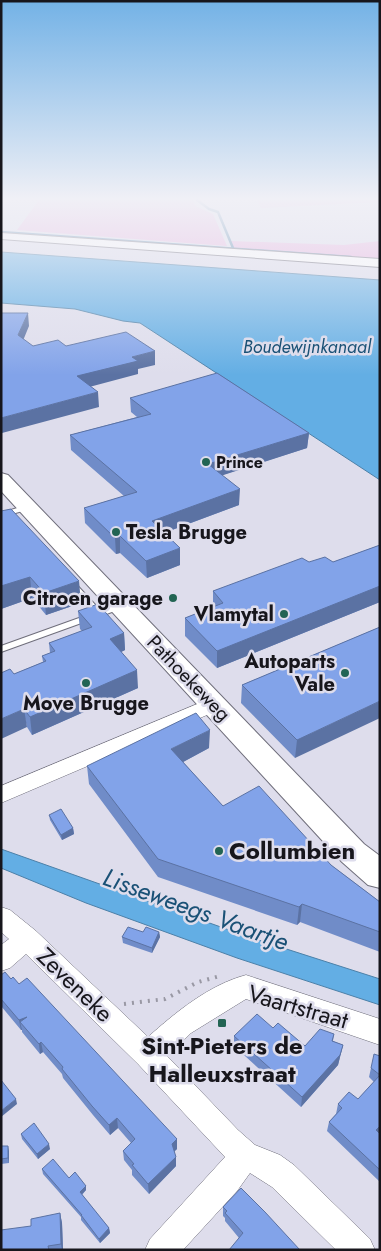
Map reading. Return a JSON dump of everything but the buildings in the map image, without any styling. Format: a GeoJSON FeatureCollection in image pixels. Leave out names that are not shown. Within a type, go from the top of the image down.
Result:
{"type":"FeatureCollection","features":[{"type":"Feature","properties":{"kind":"main road","name":"Pathoekeweg"},"geometry":{"type":"LineString","coordinates":[[1,479],[19,514],[109,610],[214,704],[353,853],[380,874]]}},
{"type":"Feature","properties":{"kind":"street"},"geometry":{"type":"LineString","coordinates":[[315,258],[380,263]]}},
{"type":"Feature","properties":{"kind":"street"},"geometry":{"type":"LineString","coordinates":[[1,795],[214,704]]}},
{"type":"Feature","properties":{"kind":"street","name":"Zeveneke"},"geometry":{"type":"LineString","coordinates":[[1,916],[148,1055],[245,1155]]}},
{"type":"Feature","properties":{"kind":"street"},"geometry":{"type":"LineString","coordinates":[[1,960],[27,939]]}},
{"type":"Feature","properties":{"kind":"street","name":"Vaartstraat"},"geometry":{"type":"LineString","coordinates":[[148,1055],[182,1024],[234,990],[246,987],[380,1032]]}},
{"type":"Feature","properties":{"kind":"street"},"geometry":{"type":"LineString","coordinates":[[161,1250],[226,1180],[245,1155],[269,1166],[283,1176],[358,1250]]}},
{"type":"Feature","properties":{"kind":"lane"},"geometry":{"type":"LineString","coordinates":[[1,514],[19,514]]}},
{"type":"Feature","properties":{"kind":"lane"},"geometry":{"type":"LineString","coordinates":[[1,519],[19,514]]}},
{"type":"Feature","properties":{"kind":"lane"},"geometry":{"type":"LineString","coordinates":[[67,580],[109,610]]}},
{"type":"Feature","properties":{"kind":"lane"},"geometry":{"type":"LineString","coordinates":[[1,649],[109,610]]}},
{"type":"Feature","properties":{"kind":"water","name":"Boudewijnkanaal"},"geometry":{"type":"Polygon","coordinates":[[[1,258],[87,258],[380,280],[380,480],[140,323],[123,321],[75,309],[1,303],[1,258]]]}},
{"type":"Feature","properties":{"kind":"water"},"geometry":{"type":"Polygon","coordinates":[[[1,849],[249,937],[380,979],[380,1005],[237,958],[86,903],[1,868],[1,849]]]}},
{"type":"Feature","properties":{"kind":"place","name":"Prince"},"geometry":{"type":"Point","coordinates":[206,462]}},
{"type":"Feature","properties":{"kind":"place","name":"Tesla Brugge"},"geometry":{"type":"Point","coordinates":[116,532]}},
{"type":"Feature","properties":{"kind":"place","name":"Citroen garage"},"geometry":{"type":"Point","coordinates":[173,598]}},
{"type":"Feature","properties":{"kind":"place","name":"Vlamytal"},"geometry":{"type":"Point","coordinates":[284,614]}},
{"type":"Feature","properties":{"kind":"place","name":"Autoparts Vale"},"geometry":{"type":"Point","coordinates":[345,673]}},
{"type":"Feature","properties":{"kind":"place","name":"Move Brugge"},"geometry":{"type":"Point","coordinates":[86,683]}},
{"type":"Feature","properties":{"kind":"place","name":"Collumbien"},"geometry":{"type":"Point","coordinates":[219,851]}},
{"type":"Feature","properties":{"kind":"place","name":"Sint-Pieters de Halleuxstraat"},"geometry":{"type":"Point","coordinates":[222,1023]}},
{"type":"Feature","properties":{"kind":"water label","name":"Lisseweegs Vaartje"},"geometry":{"type":"Point","coordinates":[196,909]}}]}
